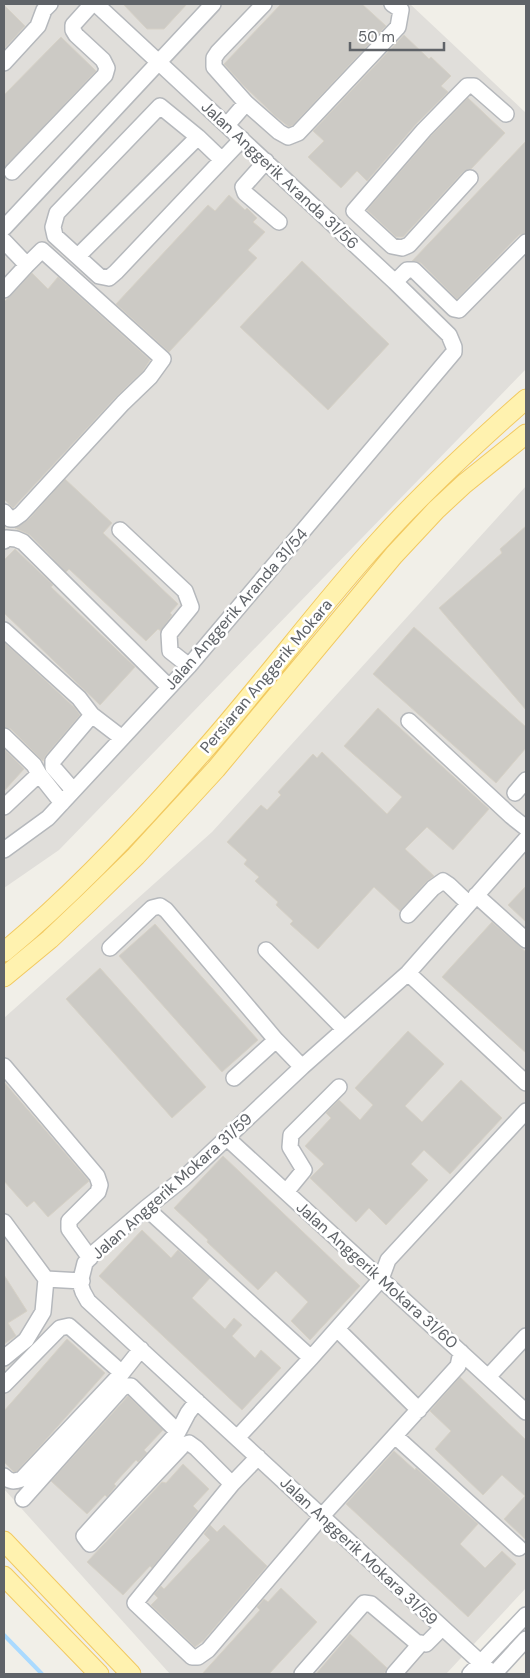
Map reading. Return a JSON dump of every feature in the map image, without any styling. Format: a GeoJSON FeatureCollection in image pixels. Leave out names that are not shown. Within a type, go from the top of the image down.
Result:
{"type":"FeatureCollection","features":[{"type":"Feature","properties":{"kind":"main road","name":"Persiaran Anggerik Mokara"},"geometry":{"type":"LineString","coordinates":[[4,952],[56,906],[110,853],[193,764],[379,541],[431,486],[526,400]]}},
{"type":"Feature","properties":{"kind":"main road","name":"Persiaran Anggerik Mokara"},"geometry":{"type":"LineString","coordinates":[[4,976],[50,939],[90,902],[216,769],[394,555],[436,510],[464,484],[526,434]]}},
{"type":"Feature","properties":{"kind":"main road"},"geometry":{"type":"LineString","coordinates":[[4,1541],[131,1674]]}},
{"type":"Feature","properties":{"kind":"main road"},"geometry":{"type":"LineString","coordinates":[[4,1576],[99,1674]]}},
{"type":"Feature","properties":{"kind":"street"},"geometry":{"type":"LineString","coordinates":[[4,63],[38,26],[44,10],[50,4]]}},
{"type":"Feature","properties":{"kind":"street"},"geometry":{"type":"LineString","coordinates":[[12,172],[105,75],[107,68],[103,60],[73,30],[73,25],[92,4]]}},
{"type":"Feature","properties":{"kind":"street","name":"Jalan Anggerik Aranda 31/56"},"geometry":{"type":"LineString","coordinates":[[96,4],[395,282],[449,335],[454,352]]}},
{"type":"Feature","properties":{"kind":"street"},"geometry":{"type":"LineString","coordinates":[[4,228],[213,4]]}},
{"type":"Feature","properties":{"kind":"street"},"geometry":{"type":"LineString","coordinates":[[264,4],[214,58],[214,67],[246,103],[279,132],[288,137],[298,132],[398,27],[401,10],[392,4]]}},
{"type":"Feature","properties":{"kind":"street"},"geometry":{"type":"LineString","coordinates":[[339,230],[424,130],[467,86],[474,86],[506,114]]}},
{"type":"Feature","properties":{"kind":"street"},"geometry":{"type":"LineString","coordinates":[[226,125],[246,103]]}},
{"type":"Feature","properties":{"kind":"street"},"geometry":{"type":"LineString","coordinates":[[222,160],[198,137],[160,106],[57,213],[53,228],[55,236],[99,276],[109,278],[242,140]]}},
{"type":"Feature","properties":{"kind":"street"},"geometry":{"type":"LineString","coordinates":[[78,256],[198,137]]}},
{"type":"Feature","properties":{"kind":"street"},"geometry":{"type":"LineString","coordinates":[[266,161],[243,187],[245,193],[279,222]]}},
{"type":"Feature","properties":{"kind":"street"},"geometry":{"type":"LineString","coordinates":[[354,211],[392,246],[402,248],[410,245],[470,178]]}},
{"type":"Feature","properties":{"kind":"street"},"geometry":{"type":"LineString","coordinates":[[4,241],[27,265]]}},
{"type":"Feature","properties":{"kind":"street"},"geometry":{"type":"LineString","coordinates":[[395,282],[407,270],[414,270],[454,309],[459,310],[526,242]]}},
{"type":"Feature","properties":{"kind":"street"},"geometry":{"type":"LineString","coordinates":[[4,290],[42,250],[163,359],[150,377],[123,403],[21,514],[14,519],[10,519],[4,512]]}},
{"type":"Feature","properties":{"kind":"street","name":"Jalan Anggerik Aranda 31/54"},"geometry":{"type":"LineString","coordinates":[[4,850],[48,818],[189,666],[454,352]]}},
{"type":"Feature","properties":{"kind":"street"},"geometry":{"type":"LineString","coordinates":[[120,530],[185,591],[191,607],[169,634],[170,651],[189,666]]}},
{"type":"Feature","properties":{"kind":"street"},"geometry":{"type":"LineString","coordinates":[[4,541],[6,538],[23,542],[169,687]]}},
{"type":"Feature","properties":{"kind":"street"},"geometry":{"type":"LineString","coordinates":[[4,630],[79,698],[92,715],[122,738]]}},
{"type":"Feature","properties":{"kind":"street"},"geometry":{"type":"LineString","coordinates":[[74,790],[53,767],[53,761],[92,715]]}},
{"type":"Feature","properties":{"kind":"street"},"geometry":{"type":"LineString","coordinates":[[409,721],[526,828]]}},
{"type":"Feature","properties":{"kind":"street"},"geometry":{"type":"LineString","coordinates":[[4,736],[34,765],[62,803]]}},
{"type":"Feature","properties":{"kind":"street"},"geometry":{"type":"LineString","coordinates":[[4,807],[39,774]]}},
{"type":"Feature","properties":{"kind":"street"},"geometry":{"type":"LineString","coordinates":[[515,793],[526,780]]}},
{"type":"Feature","properties":{"kind":"street","name":"Jalan Anggerik Mokara 31/59"},"geometry":{"type":"LineString","coordinates":[[493,1674],[88,1300],[80,1283],[85,1263],[90,1258],[146,1208],[184,1178],[302,1067],[408,973],[526,839]]}},
{"type":"Feature","properties":{"kind":"street"},"geometry":{"type":"LineString","coordinates":[[408,915],[442,881],[472,899],[526,940]]}},
{"type":"Feature","properties":{"kind":"street"},"geometry":{"type":"LineString","coordinates":[[110,948],[152,908],[160,906],[166,910],[276,1040],[302,1067]]}},
{"type":"Feature","properties":{"kind":"street"},"geometry":{"type":"LineString","coordinates":[[266,950],[344,1029]]}},
{"type":"Feature","properties":{"kind":"street"},"geometry":{"type":"LineString","coordinates":[[408,973],[526,1083]]}},
{"type":"Feature","properties":{"kind":"street"},"geometry":{"type":"LineString","coordinates":[[234,1078],[276,1040]]}},
{"type":"Feature","properties":{"kind":"street"},"geometry":{"type":"LineString","coordinates":[[4,1066],[98,1176],[100,1185],[98,1192],[69,1221],[69,1230],[90,1258]]}},
{"type":"Feature","properties":{"kind":"street"},"geometry":{"type":"LineString","coordinates":[[286,1192],[304,1170],[290,1147],[291,1136],[339,1087]]}},
{"type":"Feature","properties":{"kind":"street"},"geometry":{"type":"LineString","coordinates":[[237,1438],[381,1279],[388,1260],[526,1111]]}},
{"type":"Feature","properties":{"kind":"street","name":"Jalan Anggerik Mokara 31/60"},"geometry":{"type":"LineString","coordinates":[[227,1138],[526,1412]]}},
{"type":"Feature","properties":{"kind":"street"},"geometry":{"type":"LineString","coordinates":[[146,1208],[311,1358]]}},
{"type":"Feature","properties":{"kind":"street"},"geometry":{"type":"LineString","coordinates":[[4,1222],[46,1279],[43,1312],[26,1340],[4,1358]]}},
{"type":"Feature","properties":{"kind":"street"},"geometry":{"type":"LineString","coordinates":[[46,1279],[82,1281]]}},
{"type":"Feature","properties":{"kind":"street"},"geometry":{"type":"LineString","coordinates":[[4,1385],[60,1328],[68,1326],[122,1373]]}},
{"type":"Feature","properties":{"kind":"street"},"geometry":{"type":"LineString","coordinates":[[337,1329],[419,1410]]}},
{"type":"Feature","properties":{"kind":"street"},"geometry":{"type":"LineString","coordinates":[[488,1377],[526,1336]]}},
{"type":"Feature","properties":{"kind":"street"},"geometry":{"type":"LineString","coordinates":[[4,1476],[9,1481],[15,1482],[22,1479],[122,1373],[141,1349]]}},
{"type":"Feature","properties":{"kind":"street"},"geometry":{"type":"LineString","coordinates":[[258,1457],[232,1484],[135,1603],[192,1657],[198,1657],[208,1650],[322,1516],[458,1366],[461,1352]]}},
{"type":"Feature","properties":{"kind":"street"},"geometry":{"type":"LineString","coordinates":[[23,1499],[122,1388],[131,1386],[178,1432]]}},
{"type":"Feature","properties":{"kind":"street"},"geometry":{"type":"LineString","coordinates":[[197,1401],[178,1432],[84,1536],[90,1544],[183,1445],[189,1443],[196,1448],[232,1484]]}},
{"type":"Feature","properties":{"kind":"street"},"geometry":{"type":"LineString","coordinates":[[395,1436],[518,1548]]}},
{"type":"Feature","properties":{"kind":"street"},"geometry":{"type":"LineString","coordinates":[[302,1674],[364,1604],[371,1604],[416,1642],[426,1644],[442,1628]]}},
{"type":"Feature","properties":{"kind":"street"},"geometry":{"type":"LineString","coordinates":[[470,1674],[526,1615]]}},
{"type":"Feature","properties":{"kind":"street"},"geometry":{"type":"LineString","coordinates":[[493,1674],[526,1639]]}},
{"type":"Feature","properties":{"kind":"street"},"geometry":{"type":"LineString","coordinates":[[394,1674],[421,1643]]}},
{"type":"Feature","properties":{"kind":"shaded area"},"geometry":{"type":"Polygon","coordinates":[[[4,4],[410,4],[526,113],[526,369],[59,850],[4,888],[4,4]]]}},
{"type":"Feature","properties":{"kind":"shaded area"},"geometry":{"type":"Polygon","coordinates":[[[526,486],[526,1588],[446,1674],[170,1674],[4,1489],[4,1018],[212,832],[526,486]]]}},
{"type":"Feature","properties":{"kind":"building"},"geometry":{"type":"Polygon","coordinates":[[[123,4],[187,4],[164,29],[147,29],[123,4]]]}},
{"type":"Feature","properties":{"kind":"building"},"geometry":{"type":"Polygon","coordinates":[[[281,4],[362,4],[386,26],[289,127],[243,85],[224,64],[281,4]]]}},
{"type":"Feature","properties":{"kind":"building"},"geometry":{"type":"Polygon","coordinates":[[[4,5],[25,26],[4,49],[4,5]]]}},
{"type":"Feature","properties":{"kind":"building"},"geometry":{"type":"Polygon","coordinates":[[[404,35],[429,59],[431,57],[451,76],[441,86],[448,92],[417,123],[367,181],[357,171],[341,188],[308,157],[324,141],[313,131],[404,35]]]}},
{"type":"Feature","properties":{"kind":"building"},"geometry":{"type":"Polygon","coordinates":[[[61,37],[96,71],[4,168],[4,95],[61,37]]]}},
{"type":"Feature","properties":{"kind":"building"},"geometry":{"type":"Polygon","coordinates":[[[468,98],[505,133],[471,169],[463,172],[403,237],[396,237],[367,210],[431,136],[468,98]]]}},
{"type":"Feature","properties":{"kind":"building"},"geometry":{"type":"Polygon","coordinates":[[[526,141],[526,233],[519,235],[457,299],[421,263],[412,261],[526,141]]]}},
{"type":"Feature","properties":{"kind":"building"},"geometry":{"type":"Polygon","coordinates":[[[229,195],[257,218],[253,222],[265,232],[248,250],[257,258],[169,352],[116,304],[208,205],[215,211],[229,195]]]}},
{"type":"Feature","properties":{"kind":"building"},"geometry":{"type":"Polygon","coordinates":[[[302,261],[389,344],[328,410],[240,327],[302,261]]]}},
{"type":"Feature","properties":{"kind":"building"},"geometry":{"type":"Polygon","coordinates":[[[32,273],[48,289],[58,277],[150,360],[143,371],[116,397],[13,508],[4,499],[4,302],[32,273]]]}},
{"type":"Feature","properties":{"kind":"building"},"geometry":{"type":"Polygon","coordinates":[[[65,479],[112,523],[103,533],[178,604],[170,613],[172,615],[161,631],[158,629],[146,641],[69,569],[66,572],[30,535],[15,528],[28,520],[65,479]]]}},
{"type":"Feature","properties":{"kind":"building"},"geometry":{"type":"Polygon","coordinates":[[[526,526],[526,710],[439,608],[502,553],[500,549],[526,526]]]}},
{"type":"Feature","properties":{"kind":"building"},"geometry":{"type":"Polygon","coordinates":[[[15,549],[53,585],[51,587],[135,667],[100,705],[4,613],[4,560],[15,549]]]}},
{"type":"Feature","properties":{"kind":"building"},"geometry":{"type":"Polygon","coordinates":[[[414,627],[526,727],[526,748],[496,783],[373,674],[414,627]]]}},
{"type":"Feature","properties":{"kind":"building"},"geometry":{"type":"Polygon","coordinates":[[[4,642],[75,708],[80,715],[43,761],[11,729],[4,727],[4,642]]]}},
{"type":"Feature","properties":{"kind":"building"},"geometry":{"type":"Polygon","coordinates":[[[378,708],[489,809],[453,850],[427,827],[405,849],[434,876],[426,882],[400,911],[374,887],[318,949],[290,924],[293,921],[276,905],[278,902],[255,881],[259,877],[244,864],[247,860],[227,842],[261,805],[267,810],[281,795],[278,792],[313,754],[317,758],[322,752],[387,814],[402,797],[344,746],[378,708]]]}},
{"type":"Feature","properties":{"kind":"building"},"geometry":{"type":"Polygon","coordinates":[[[4,749],[24,769],[4,791],[4,749]]]}},
{"type":"Feature","properties":{"kind":"building"},"geometry":{"type":"Polygon","coordinates":[[[526,886],[526,922],[508,905],[526,886]]]}},
{"type":"Feature","properties":{"kind":"building"},"geometry":{"type":"Polygon","coordinates":[[[492,922],[526,952],[526,1053],[442,977],[492,922]]]}},
{"type":"Feature","properties":{"kind":"building"},"geometry":{"type":"Polygon","coordinates":[[[155,924],[258,1040],[222,1072],[119,956],[155,924]]]}},
{"type":"Feature","properties":{"kind":"building"},"geometry":{"type":"Polygon","coordinates":[[[100,968],[206,1087],[172,1118],[66,999],[100,968]]]}},
{"type":"Feature","properties":{"kind":"building"},"geometry":{"type":"Polygon","coordinates":[[[408,1031],[444,1064],[405,1106],[422,1122],[461,1080],[502,1118],[450,1174],[424,1150],[411,1164],[428,1180],[386,1225],[369,1208],[356,1222],[310,1178],[324,1164],[305,1146],[331,1118],[326,1113],[339,1100],[360,1120],[373,1105],[355,1088],[408,1031]]]}},
{"type":"Feature","properties":{"kind":"building"},"geometry":{"type":"Polygon","coordinates":[[[4,1082],[89,1181],[48,1217],[34,1201],[27,1207],[4,1181],[4,1082]]]}},
{"type":"Feature","properties":{"kind":"building"},"geometry":{"type":"Polygon","coordinates":[[[223,1156],[360,1286],[310,1340],[291,1321],[308,1302],[276,1271],[258,1290],[174,1208],[223,1156]]]}},
{"type":"Feature","properties":{"kind":"building"},"geometry":{"type":"Polygon","coordinates":[[[142,1230],[171,1258],[178,1250],[210,1278],[192,1298],[225,1329],[234,1318],[242,1325],[232,1336],[255,1358],[261,1350],[281,1368],[242,1410],[99,1276],[142,1230]]]}},
{"type":"Feature","properties":{"kind":"building"},"geometry":{"type":"Polygon","coordinates":[[[4,1275],[27,1311],[8,1323],[16,1336],[4,1344],[4,1275]]]}},
{"type":"Feature","properties":{"kind":"building"},"geometry":{"type":"Polygon","coordinates":[[[67,1339],[105,1373],[42,1444],[14,1472],[4,1462],[4,1411],[67,1339]]]}},
{"type":"Feature","properties":{"kind":"building"},"geometry":{"type":"Polygon","coordinates":[[[460,1377],[526,1440],[526,1540],[504,1519],[525,1496],[502,1475],[483,1495],[435,1449],[451,1431],[430,1411],[460,1377]]]}},
{"type":"Feature","properties":{"kind":"building"},"geometry":{"type":"Polygon","coordinates":[[[128,1396],[163,1430],[144,1450],[147,1453],[138,1462],[136,1460],[114,1484],[116,1486],[107,1497],[105,1495],[87,1514],[51,1481],[128,1396]]]}},
{"type":"Feature","properties":{"kind":"building"},"geometry":{"type":"Polygon","coordinates":[[[394,1451],[415,1470],[416,1468],[478,1524],[460,1544],[485,1568],[502,1551],[516,1564],[468,1617],[346,1504],[394,1451]]]}},
{"type":"Feature","properties":{"kind":"building"},"geometry":{"type":"Polygon","coordinates":[[[183,1464],[209,1489],[193,1506],[198,1511],[152,1568],[150,1566],[123,1595],[87,1562],[162,1482],[166,1483],[183,1464]]]}},
{"type":"Feature","properties":{"kind":"building"},"geometry":{"type":"Polygon","coordinates":[[[210,1525],[217,1532],[224,1525],[267,1566],[204,1640],[195,1647],[151,1605],[158,1598],[154,1594],[161,1586],[164,1589],[210,1540],[204,1534],[210,1525]]]}},
{"type":"Feature","properties":{"kind":"building"},"geometry":{"type":"Polygon","coordinates":[[[281,1588],[317,1622],[269,1674],[202,1674],[260,1610],[257,1607],[264,1599],[268,1602],[281,1588]]]}},
{"type":"Feature","properties":{"kind":"building"},"geometry":{"type":"Polygon","coordinates":[[[350,1634],[387,1668],[385,1672],[383,1674],[316,1674],[350,1634]]]}},
{"type":"Feature","properties":{"kind":"waterway"},"geometry":{"type":"LineString","coordinates":[[4,1635],[42,1674]]}}]}
